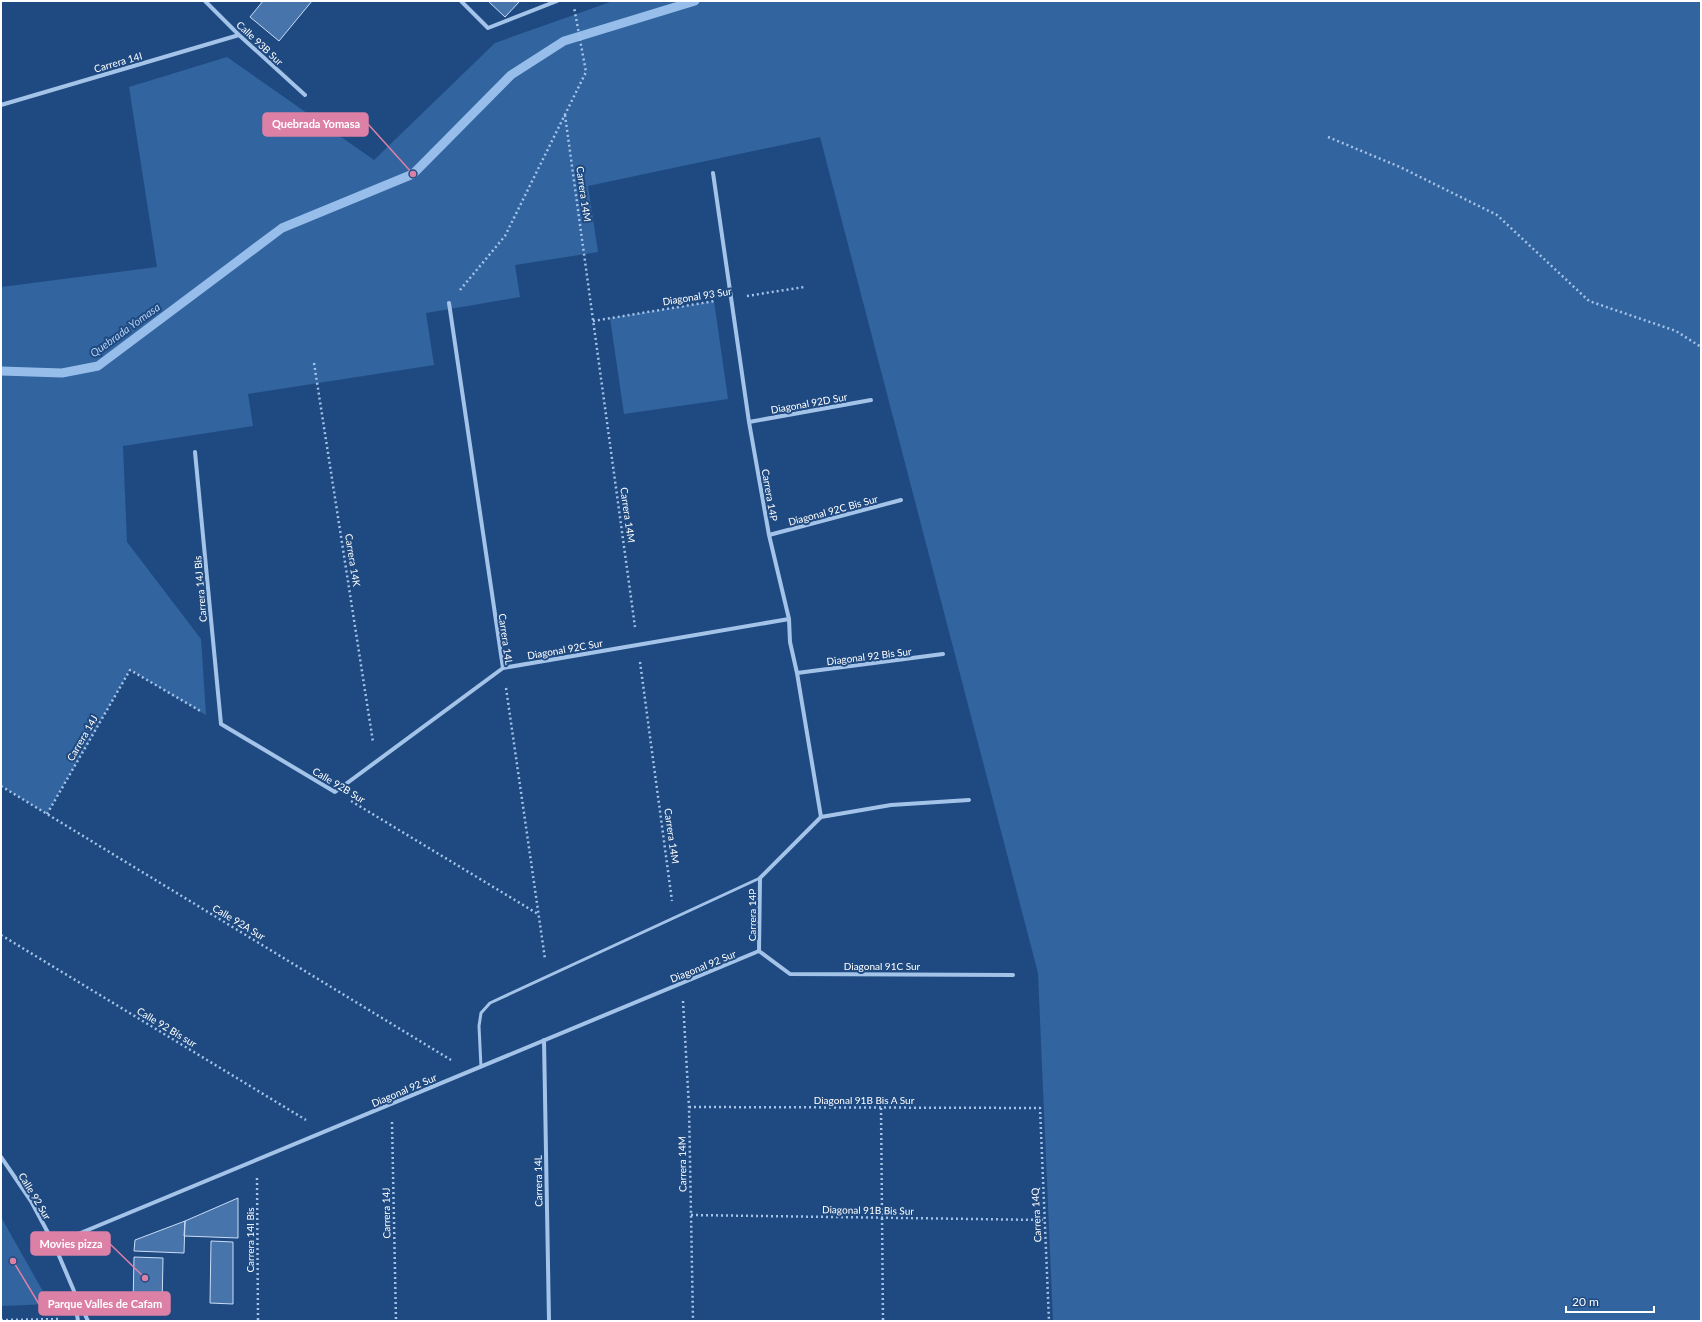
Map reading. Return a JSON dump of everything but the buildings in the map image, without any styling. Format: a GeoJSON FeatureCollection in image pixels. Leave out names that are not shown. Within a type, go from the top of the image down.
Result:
{"type":"FeatureCollection","features":[{"type":"Feature","properties":{"kind":"street","name":"Calle 93B Sur"},"geometry":{"type":"LineString","coordinates":[[205,1],[239,35],[305,95]]}},
{"type":"Feature","properties":{"kind":"street"},"geometry":{"type":"LineString","coordinates":[[461,1],[488,28],[557,1]]}},
{"type":"Feature","properties":{"kind":"street","name":"Carrera 14I"},"geometry":{"type":"LineString","coordinates":[[1,105],[239,35]]}},
{"type":"Feature","properties":{"kind":"street","name":"Carrera 14P"},"geometry":{"type":"LineString","coordinates":[[713,173],[749,422],[769,535],[789,619],[790,642],[797,673],[821,816]]}},
{"type":"Feature","properties":{"kind":"street","name":"Carrera 14L"},"geometry":{"type":"LineString","coordinates":[[449,303],[503,668]]}},
{"type":"Feature","properties":{"kind":"street","name":"Diagonal 92D Sur"},"geometry":{"type":"LineString","coordinates":[[749,422],[871,400]]}},
{"type":"Feature","properties":{"kind":"street","name":"Carrera 14J Bis"},"geometry":{"type":"LineString","coordinates":[[195,452],[221,724]]}},
{"type":"Feature","properties":{"kind":"street","name":"Diagonal 92C Bis Sur"},"geometry":{"type":"LineString","coordinates":[[769,535],[901,500]]}},
{"type":"Feature","properties":{"kind":"street","name":"Diagonal 92C Sur"},"geometry":{"type":"LineString","coordinates":[[335,792],[376,760],[503,668],[789,619]]}},
{"type":"Feature","properties":{"kind":"street","name":"Diagonal 92 Bis Sur"},"geometry":{"type":"LineString","coordinates":[[797,673],[943,654]]}},
{"type":"Feature","properties":{"kind":"street","name":"Calle 92B Sur"},"geometry":{"type":"LineString","coordinates":[[221,724],[335,792]]}},
{"type":"Feature","properties":{"kind":"street"},"geometry":{"type":"LineString","coordinates":[[760,878],[821,816],[891,805],[969,800]]}},
{"type":"Feature","properties":{"kind":"street","name":"Carrera 14P"},"geometry":{"type":"LineString","coordinates":[[759,951],[760,878]]}},
{"type":"Feature","properties":{"kind":"street","name":"Diagonal 92 Sur"},"geometry":{"type":"LineString","coordinates":[[54,1244],[759,951]]}},
{"type":"Feature","properties":{"kind":"street","name":"Diagonal 91C Sur"},"geometry":{"type":"LineString","coordinates":[[759,951],[790,974],[1012,974]]}},
{"type":"Feature","properties":{"kind":"street","name":"Carrera 14L"},"geometry":{"type":"LineString","coordinates":[[544,1040],[549,1321]]}},
{"type":"Feature","properties":{"kind":"street","name":"Calle 92 Sur"},"geometry":{"type":"LineString","coordinates":[[1,1157],[31,1201],[54,1244]]}},
{"type":"Feature","properties":{"kind":"street"},"geometry":{"type":"LineString","coordinates":[[54,1244],[88,1321]]}},
{"type":"Feature","properties":{"kind":"street"},"geometry":{"type":"LineString","coordinates":[[74,1291],[78,1320]]}},
{"type":"Feature","properties":{"kind":"lane"},"geometry":{"type":"LineString","coordinates":[[481,1067],[479,1026],[481,1013],[490,1004],[760,878]]}},
{"type":"Feature","properties":{"kind":"path"},"geometry":{"type":"LineString","coordinates":[[449,303],[504,236],[586,72],[573,1]]}},
{"type":"Feature","properties":{"kind":"path","name":"Carrera 14M"},"geometry":{"type":"LineString","coordinates":[[565,115],[675,918]]}},
{"type":"Feature","properties":{"kind":"path"},"geometry":{"type":"LineString","coordinates":[[1328,137],[1400,167],[1497,215],[1589,301],[1676,332],[1701,346]]}},
{"type":"Feature","properties":{"kind":"path","name":"Diagonal 93 Sur"},"geometry":{"type":"LineString","coordinates":[[593,321],[804,287]]}},
{"type":"Feature","properties":{"kind":"path","name":"Carrera 14K"},"geometry":{"type":"LineString","coordinates":[[314,363],[376,760]]}},
{"type":"Feature","properties":{"kind":"path","name":"Carrera 14L"},"geometry":{"type":"LineString","coordinates":[[503,668],[548,977]]}},
{"type":"Feature","properties":{"kind":"path","name":"Carrera 14J"},"geometry":{"type":"LineString","coordinates":[[47,814],[130,670],[221,724]]}},
{"type":"Feature","properties":{"kind":"path","name":"Calle 92A Sur"},"geometry":{"type":"LineString","coordinates":[[1,786],[470,1071]]}},
{"type":"Feature","properties":{"kind":"path","name":"Calle 92B Sur"},"geometry":{"type":"LineString","coordinates":[[335,792],[538,914]]}},
{"type":"Feature","properties":{"kind":"path","name":"Calle 92 Bis sur"},"geometry":{"type":"LineString","coordinates":[[1,935],[325,1132]]}},
{"type":"Feature","properties":{"kind":"path","name":"Carrera 14M"},"geometry":{"type":"LineString","coordinates":[[682,983],[689,1107],[693,1321]]}},
{"type":"Feature","properties":{"kind":"path","name":"Carrera 14J"},"geometry":{"type":"LineString","coordinates":[[392,1104],[396,1321]]}},
{"type":"Feature","properties":{"kind":"path","name":"Diagonal 91B Bis A Sur"},"geometry":{"type":"LineString","coordinates":[[689,1107],[1040,1108]]}},
{"type":"Feature","properties":{"kind":"path"},"geometry":{"type":"LineString","coordinates":[[881,1108],[884,1321]]}},
{"type":"Feature","properties":{"kind":"path","name":"Carrera 14Q"},"geometry":{"type":"LineString","coordinates":[[1040,1108],[1049,1321]]}},
{"type":"Feature","properties":{"kind":"path","name":"Carrera 14I Bis"},"geometry":{"type":"LineString","coordinates":[[257,1160],[258,1321]]}},
{"type":"Feature","properties":{"kind":"path","name":"Diagonal 91B Bis Sur"},"geometry":{"type":"LineString","coordinates":[[691,1215],[1044,1220]]}},
{"type":"Feature","properties":{"kind":"path"},"geometry":{"type":"LineString","coordinates":[[1,1320],[78,1320]]}},
{"type":"Feature","properties":{"kind":"shaded area"},"geometry":{"type":"Polygon","coordinates":[[[613,1],[1701,1],[1701,1321],[1053,1321],[1038,973],[820,137],[588,186],[598,252],[515,265],[520,297],[426,313],[434,365],[248,394],[253,426],[123,446],[127,542],[201,639],[206,715],[130,670],[47,814],[1,786],[1,287],[157,267],[129,87],[227,57],[374,160],[495,43],[613,1]]]}},
{"type":"Feature","properties":{"kind":"shaded area"},"geometry":{"type":"Polygon","coordinates":[[[714,301],[728,399],[624,414],[610,318],[714,301]]]}},
{"type":"Feature","properties":{"kind":"shaded area"},"geometry":{"type":"Polygon","coordinates":[[[1,1217],[50,1304],[1,1306],[1,1217]]]}},
{"type":"Feature","properties":{"kind":"waterway","name":"Quebrada Yomasa"},"geometry":{"type":"LineString","coordinates":[[1,371],[62,373],[98,366],[282,228],[413,174],[511,75],[564,41],[695,1]]}},
{"type":"Feature","properties":{"kind":"place","name":"Quebrada Yomasa"},"geometry":{"type":"Point","coordinates":[413,174]}},
{"type":"Feature","properties":{"kind":"place","name":"Parque Valles de Cafam"},"geometry":{"type":"Point","coordinates":[13,1261]}},
{"type":"Feature","properties":{"kind":"place","name":"Movies pizza"},"geometry":{"type":"Point","coordinates":[145,1278]}}]}
